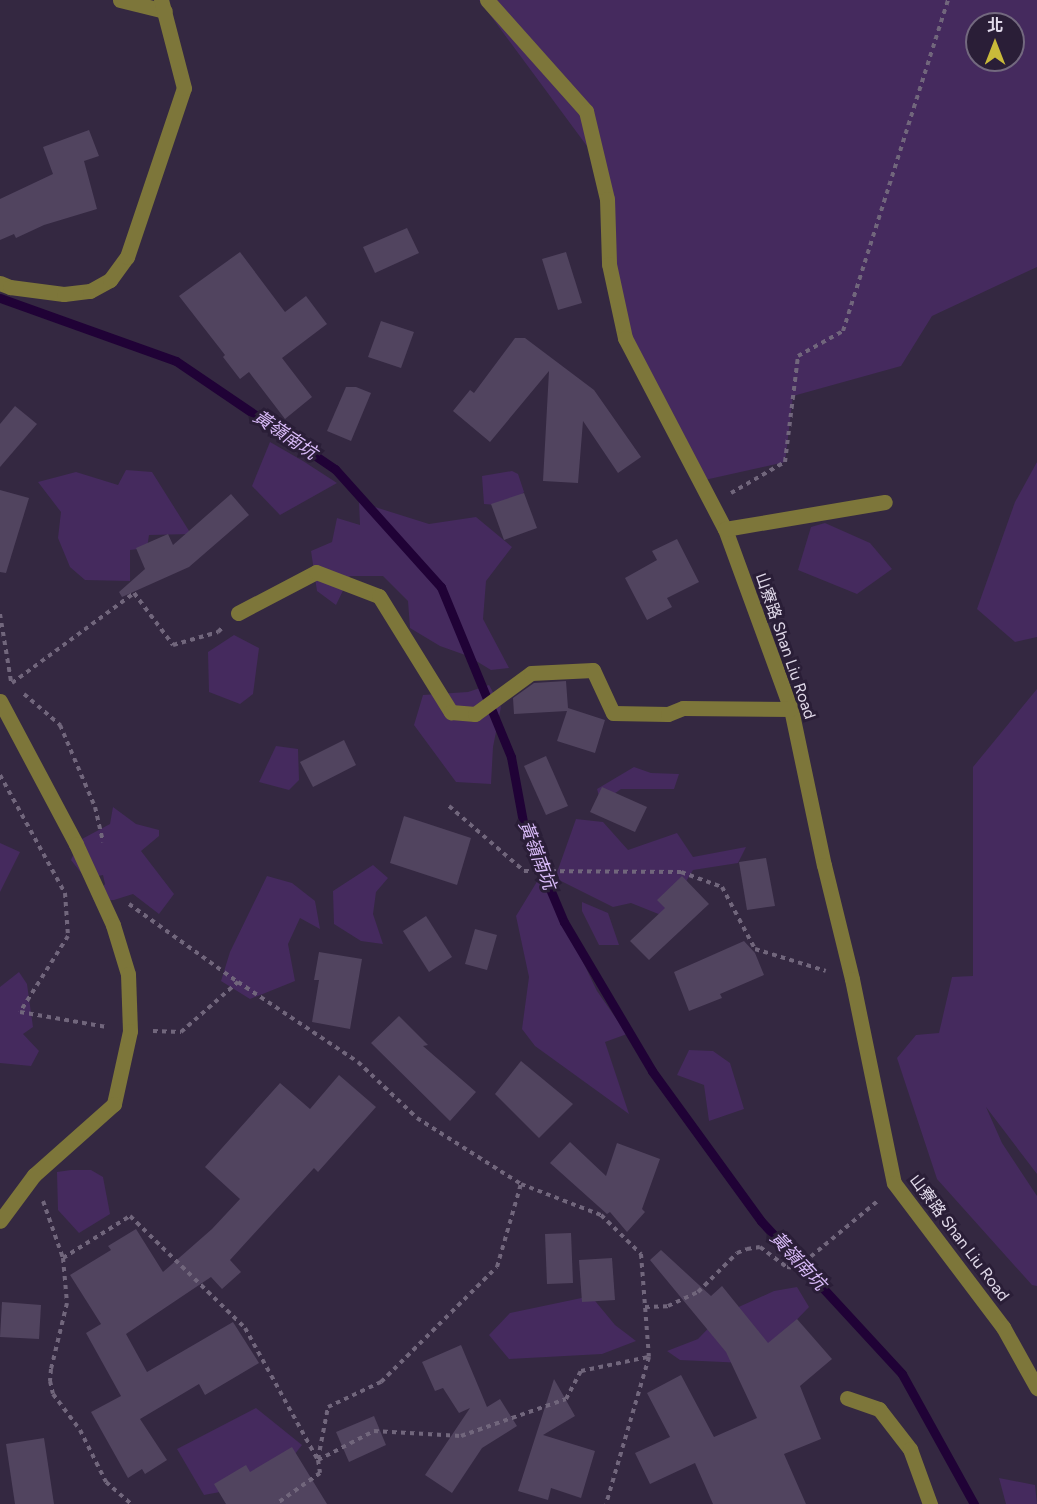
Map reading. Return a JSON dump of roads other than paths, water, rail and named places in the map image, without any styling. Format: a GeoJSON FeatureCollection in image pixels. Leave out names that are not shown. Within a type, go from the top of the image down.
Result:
{"type":"FeatureCollection","features":[{"type":"Feature","properties":{"kind":"street"},"geometry":{"type":"LineString","coordinates":[[0,283],[10,287],[64,294],[90,291],[110,280],[127,257],[184,88],[163,6],[120,0]]}},
{"type":"Feature","properties":{"kind":"street","name":"山寮路 Shan Liu Road"},"geometry":{"type":"LineString","coordinates":[[487,0],[586,111],[607,199],[609,264],[625,338],[725,529],[790,709],[852,979],[896,1186],[1004,1327],[1037,1388]]}},
{"type":"Feature","properties":{"kind":"street"},"geometry":{"type":"LineString","coordinates":[[725,529],[885,502]]}},
{"type":"Feature","properties":{"kind":"street"},"geometry":{"type":"LineString","coordinates":[[238,613],[316,572],[379,596],[451,712],[475,714],[531,673],[593,670],[613,712],[668,714],[683,708],[790,709]]}},
{"type":"Feature","properties":{"kind":"street"},"geometry":{"type":"LineString","coordinates":[[0,1221],[34,1175],[114,1104],[130,1031],[128,974],[113,925],[3,696]]}},
{"type":"Feature","properties":{"kind":"street"},"geometry":{"type":"LineString","coordinates":[[847,1398],[879,1408],[910,1449],[930,1504]]}},
{"type":"Feature","properties":{"kind":"waterway","name":"黃嶺南坑"},"geometry":{"type":"LineString","coordinates":[[0,298],[176,361],[335,469],[441,587],[511,757],[524,827],[564,922],[652,1071],[761,1221],[902,1374],[974,1504]]}}]}
